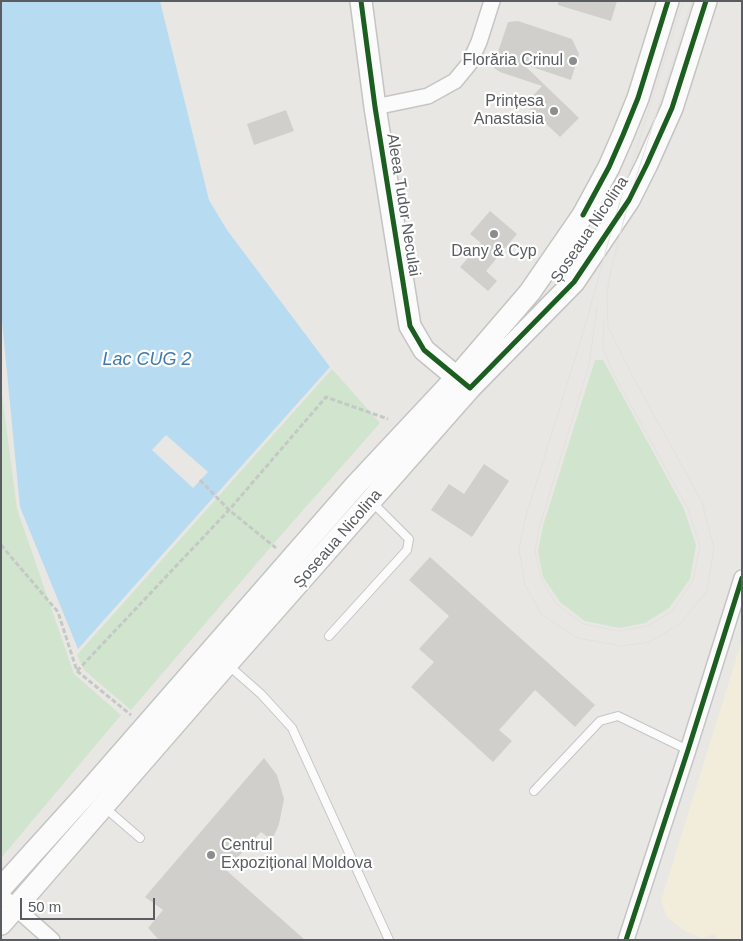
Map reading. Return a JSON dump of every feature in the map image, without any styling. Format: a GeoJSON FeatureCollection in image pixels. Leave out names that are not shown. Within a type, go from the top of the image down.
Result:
{"type":"FeatureCollection","features":[{"type":"Feature","properties":{"kind":"main road","name":"Aleea Tudor Neculai"},"geometry":{"type":"LineString","coordinates":[[361,1],[375,107],[410,326],[424,350],[463,383]]}},
{"type":"Feature","properties":{"kind":"main road","name":"Șoseaua Nicolina"},"geometry":{"type":"LineString","coordinates":[[463,383],[530,292],[583,215],[609,166],[638,98],[668,1]]}},
{"type":"Feature","properties":{"kind":"main road","name":"Șoseaua Nicolina"},"geometry":{"type":"LineString","coordinates":[[1,924],[8,901],[363,493],[463,383],[574,282],[629,200],[647,164],[672,108],[706,1]]}},
{"type":"Feature","properties":{"kind":"main road","name":"Șoseaua Nicolina"},"geometry":{"type":"LineString","coordinates":[[1,888],[95,799]]}},
{"type":"Feature","properties":{"kind":"street"},"geometry":{"type":"LineString","coordinates":[[375,107],[428,96],[455,81],[469,64],[479,42],[492,1]]}},
{"type":"Feature","properties":{"kind":"street"},"geometry":{"type":"LineString","coordinates":[[626,940],[742,578]]}},
{"type":"Feature","properties":{"kind":"street"},"geometry":{"type":"LineString","coordinates":[[8,901],[52,940]]}},
{"type":"Feature","properties":{"kind":"lane"},"geometry":{"type":"LineString","coordinates":[[329,636],[407,550],[410,539],[363,493]]}},
{"type":"Feature","properties":{"kind":"lane"},"geometry":{"type":"LineString","coordinates":[[219,657],[261,694],[292,728],[389,940]]}},
{"type":"Feature","properties":{"kind":"lane"},"geometry":{"type":"LineString","coordinates":[[534,791],[600,721],[618,716],[688,750]]}},
{"type":"Feature","properties":{"kind":"lane"},"geometry":{"type":"LineString","coordinates":[[95,799],[140,838]]}},
{"type":"Feature","properties":{"kind":"path"},"geometry":{"type":"LineString","coordinates":[[77,671],[229,510],[326,397],[388,419]]}},
{"type":"Feature","properties":{"kind":"path"},"geometry":{"type":"LineString","coordinates":[[200,480],[229,510],[277,548]]}},
{"type":"Feature","properties":{"kind":"path"},"geometry":{"type":"LineString","coordinates":[[1,545],[58,612],[77,671],[131,716]]}},
{"type":"Feature","properties":{"kind":"shaded area"},"geometry":{"type":"Polygon","coordinates":[[[742,640],[742,940],[717,940],[715,934],[701,938],[683,930],[667,917],[661,901],[742,640]]]}},
{"type":"Feature","properties":{"kind":"green space"},"geometry":{"type":"Polygon","coordinates":[[[595,360],[603,360],[684,509],[696,545],[690,579],[669,608],[645,623],[619,628],[585,621],[560,602],[543,577],[538,551],[543,526],[595,360]]]}},
{"type":"Feature","properties":{"kind":"green space"},"geometry":{"type":"Polygon","coordinates":[[[332,369],[380,423],[131,710],[84,670],[77,655],[332,369]]]}},
{"type":"Feature","properties":{"kind":"green space"},"geometry":{"type":"Polygon","coordinates":[[[1,387],[17,509],[74,674],[121,715],[1,858],[1,387]]]}},
{"type":"Feature","properties":{"kind":"water","name":"Lac CUG 2"},"geometry":{"type":"Polygon","coordinates":[[[1,1],[160,1],[209,200],[227,230],[330,367],[78,649],[20,507],[1,311],[1,1]]]}},
{"type":"Feature","properties":{"kind":"pier"},"geometry":{"type":"Polygon","coordinates":[[[166,435],[208,472],[193,488],[152,450],[166,435]]]}},
{"type":"Feature","properties":{"kind":"building"},"geometry":{"type":"Polygon","coordinates":[[[558,1],[617,1],[611,21],[558,5],[558,1]]]}},
{"type":"Feature","properties":{"kind":"building"},"geometry":{"type":"Polygon","coordinates":[[[518,21],[572,39],[579,54],[571,80],[523,64],[579,118],[560,137],[525,104],[542,86],[500,72],[493,67],[508,22],[518,21]]]}},
{"type":"Feature","properties":{"kind":"building"},"geometry":{"type":"Polygon","coordinates":[[[286,110],[294,131],[254,145],[247,124],[286,110]]]}},
{"type":"Feature","properties":{"kind":"building"},"geometry":{"type":"Polygon","coordinates":[[[490,211],[517,234],[486,271],[497,281],[488,291],[460,267],[481,243],[470,234],[490,211]]]}},
{"type":"Feature","properties":{"kind":"building"},"geometry":{"type":"Polygon","coordinates":[[[484,464],[509,481],[472,537],[431,510],[449,484],[464,494],[484,464]]]}},
{"type":"Feature","properties":{"kind":"building"},"geometry":{"type":"Polygon","coordinates":[[[430,557],[595,705],[575,727],[535,690],[499,730],[512,741],[493,762],[411,687],[434,662],[419,649],[449,616],[409,580],[430,557]]]}},
{"type":"Feature","properties":{"kind":"building","name":"Centrul Expozițional Moldova"},"geometry":{"type":"Polygon","coordinates":[[[264,758],[277,775],[284,799],[279,824],[272,840],[261,832],[226,870],[305,940],[159,940],[148,928],[163,910],[145,897],[264,758]]]}},
{"type":"Feature","properties":{"kind":"tram line"},"geometry":{"type":"LineString","coordinates":[[683,1],[614,221],[586,323],[526,516],[519,549],[525,585],[542,615],[578,638],[621,646],[650,642],[681,623],[707,591],[714,549],[702,502],[633,377],[608,327],[607,294],[617,246],[629,200],[692,1]]}},
{"type":"Feature","properties":{"kind":"tram line"},"geometry":{"type":"LineString","coordinates":[[597,307],[589,365],[540,525],[535,551],[541,578],[556,604],[583,624],[619,631],[647,626],[672,611],[693,580],[700,546],[688,509],[612,371],[603,348],[604,321]]}},
{"type":"Feature","properties":{"kind":"cycle path"},"geometry":{"type":"LineString","coordinates":[[361,1],[375,107],[410,326],[424,350],[470,388],[574,282],[629,200],[672,108],[706,1]]}},
{"type":"Feature","properties":{"kind":"cycle path"},"geometry":{"type":"LineString","coordinates":[[583,215],[609,167],[638,98],[668,1]]}},
{"type":"Feature","properties":{"kind":"cycle path"},"geometry":{"type":"LineString","coordinates":[[626,940],[742,578]]}},
{"type":"Feature","properties":{"kind":"place","name":"Florăria Crinul"},"geometry":{"type":"Point","coordinates":[573,61]}},
{"type":"Feature","properties":{"kind":"place","name":"Prințesa Anastasia"},"geometry":{"type":"Point","coordinates":[554,111]}},
{"type":"Feature","properties":{"kind":"place","name":"Dany & Cyp"},"geometry":{"type":"Point","coordinates":[494,234]}},
{"type":"Feature","properties":{"kind":"place","name":"Centrul Expozițional Moldova"},"geometry":{"type":"Point","coordinates":[211,855]}}]}
